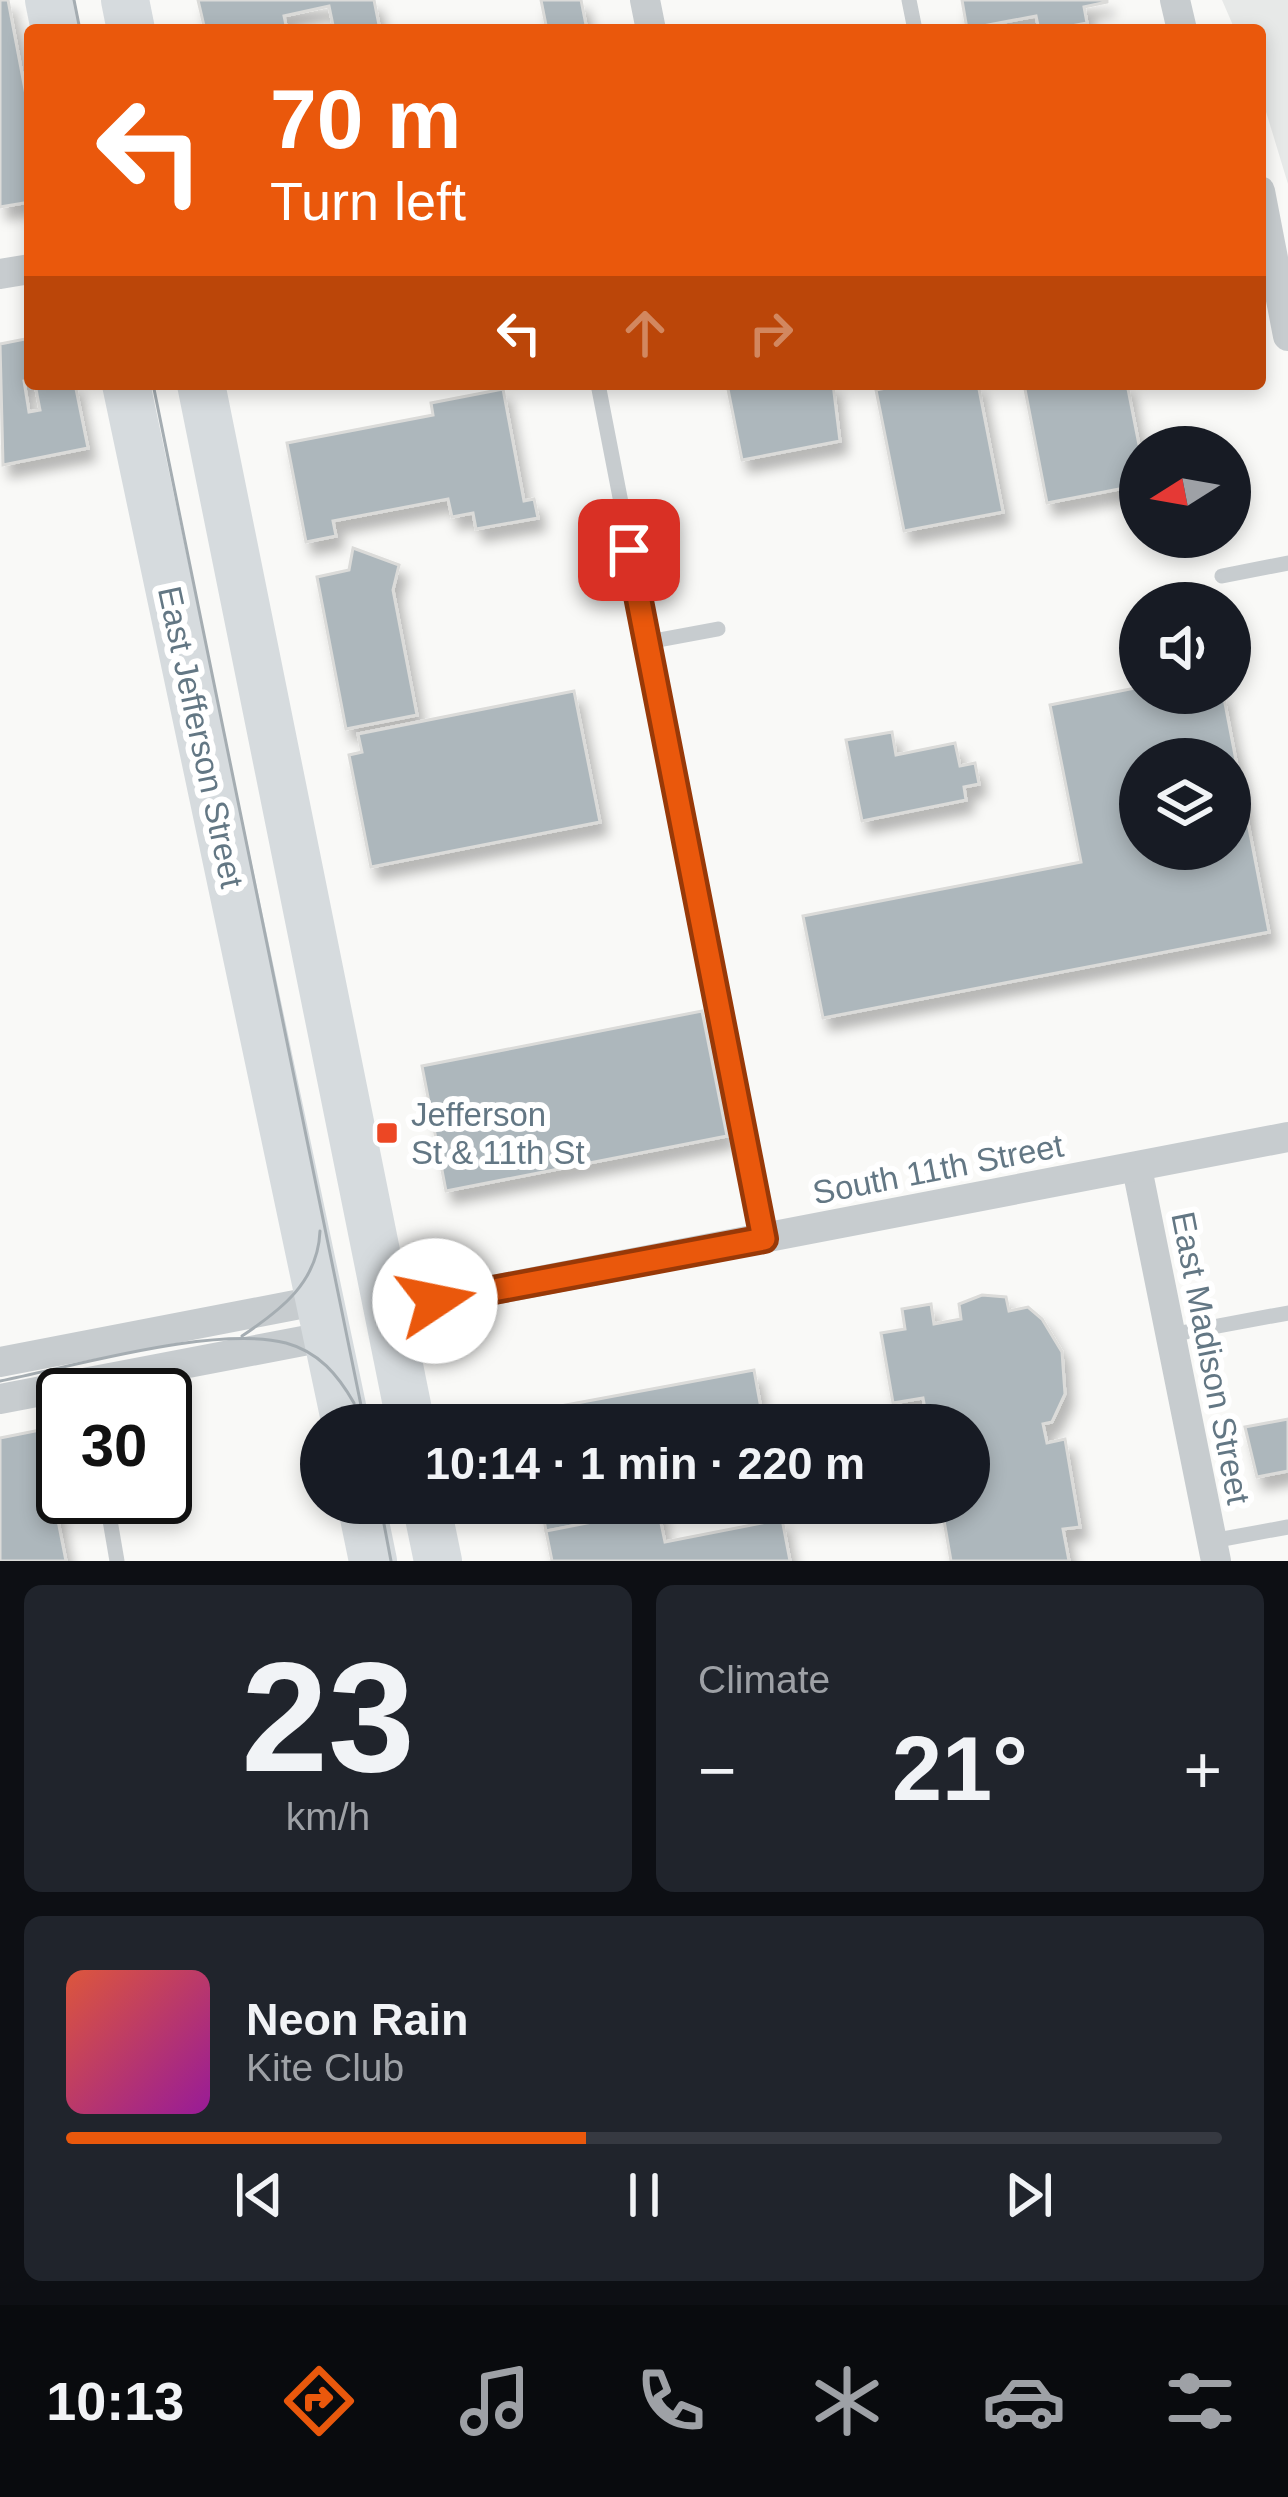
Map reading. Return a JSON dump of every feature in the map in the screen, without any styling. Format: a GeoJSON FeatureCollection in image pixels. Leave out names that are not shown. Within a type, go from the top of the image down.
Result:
{"type":"FeatureCollection","features":[{"type":"Feature","properties":{"kind":"main road","name":"East Jefferson Street"},"geometry":{"type":"LineString","coordinates":[[127,390],[342,1404]]}},
{"type":"Feature","properties":{"kind":"main road","name":"East Jefferson Street"},"geometry":{"type":"LineString","coordinates":[[202,390],[407,1404]]}},
{"type":"Feature","properties":{"kind":"main road","name":"East Jefferson Street"},"geometry":{"type":"LineString","coordinates":[[278,773],[278,1089]]}},
{"type":"Feature","properties":{"kind":"main road"},"geometry":{"type":"LineString","coordinates":[[365,1524],[373,1561]]}},
{"type":"Feature","properties":{"kind":"main road"},"geometry":{"type":"LineString","coordinates":[[430,1524],[438,1561]]}},
{"type":"Feature","properties":{"kind":"street"},"geometry":{"type":"LineString","coordinates":[[1266,222],[1288,336]]}},
{"type":"Feature","properties":{"kind":"street","name":"South 11th Street"},"geometry":{"type":"LineString","coordinates":[[389,1310],[1288,1137]]}},
{"type":"Feature","properties":{"kind":"street","name":"East Madison Street"},"geometry":{"type":"LineString","coordinates":[[1137,1168],[1214,1551]]}},
{"type":"Feature","properties":{"kind":"street"},"geometry":{"type":"LineString","coordinates":[[0,1362],[71,1348],[325,1318]]}},
{"type":"Feature","properties":{"kind":"street"},"geometry":{"type":"LineString","coordinates":[[157,1368],[325,1318]]}},
{"type":"Feature","properties":{"kind":"street"},"geometry":{"type":"LineString","coordinates":[[0,1399],[36,1395]]}},
{"type":"Feature","properties":{"kind":"lane"},"geometry":{"type":"LineString","coordinates":[[599,390],[764,1239]]}},
{"type":"Feature","properties":{"kind":"lane"},"geometry":{"type":"LineString","coordinates":[[1222,576],[1288,563]]}},
{"type":"Feature","properties":{"kind":"lane"},"geometry":{"type":"LineString","coordinates":[[647,642],[718,629]]}},
{"type":"Feature","properties":{"kind":"lane"},"geometry":{"type":"LineString","coordinates":[[1170,1335],[1288,1313]]}},
{"type":"Feature","properties":{"kind":"lane"},"geometry":{"type":"LineString","coordinates":[[71,1348],[78,1368]]}},
{"type":"Feature","properties":{"kind":"lane"},"geometry":{"type":"LineString","coordinates":[[111,1524],[117,1561]]}},
{"type":"Feature","properties":{"kind":"lane"},"geometry":{"type":"LineString","coordinates":[[1214,1551],[1288,1527]]}},
{"type":"Feature","properties":{"kind":"shaded area"},"geometry":{"type":"Polygon","coordinates":[[[1222,0],[1288,0],[1288,184],[1266,112],[1266,24],[1232,24],[1222,0]]]}},
{"type":"Feature","properties":{"kind":"building"},"geometry":{"type":"Polygon","coordinates":[[[0,0],[8,0],[24,84],[24,203],[0,207],[0,0]]]}},
{"type":"Feature","properties":{"kind":"building"},"geometry":{"type":"Polygon","coordinates":[[[198,0],[374,0],[379,24],[333,24],[329,6],[284,16],[286,24],[204,24],[198,0]]]}},
{"type":"Feature","properties":{"kind":"building"},"geometry":{"type":"Polygon","coordinates":[[[541,0],[581,0],[586,24],[546,24],[541,0]]]}},
{"type":"Feature","properties":{"kind":"building"},"geometry":{"type":"Polygon","coordinates":[[[962,0],[1107,0],[1084,7],[1087,23],[1082,24],[1038,24],[1036,16],[966,24],[962,0]]]}},
{"type":"Feature","properties":{"kind":"building"},"geometry":{"type":"Polygon","coordinates":[[[24,339],[29,412],[40,410],[36,390],[76,390],[88,448],[3,465],[0,344],[24,339]]]}},
{"type":"Feature","properties":{"kind":"building"},"geometry":{"type":"Polygon","coordinates":[[[503,390],[524,501],[534,499],[538,518],[476,529],[473,513],[452,517],[448,499],[333,521],[336,536],[306,542],[287,443],[433,415],[431,403],[503,390]]]}},
{"type":"Feature","properties":{"kind":"building"},"geometry":{"type":"Polygon","coordinates":[[[728,390],[834,390],[840,441],[742,460],[728,390]]]}},
{"type":"Feature","properties":{"kind":"building"},"geometry":{"type":"Polygon","coordinates":[[[876,390],[979,390],[1003,512],[904,531],[876,390]]]}},
{"type":"Feature","properties":{"kind":"building"},"geometry":{"type":"Polygon","coordinates":[[[1025,390],[1128,390],[1135,426],[1119,426],[1119,489],[1047,503],[1025,390]]]}},
{"type":"Feature","properties":{"kind":"building"},"geometry":{"type":"Polygon","coordinates":[[[353,548],[399,565],[393,590],[417,715],[346,729],[317,577],[349,570],[353,548]]]}},
{"type":"Feature","properties":{"kind":"building"},"geometry":{"type":"Polygon","coordinates":[[[574,691],[600,822],[371,867],[349,755],[362,752],[358,734],[574,691]]]}},
{"type":"Feature","properties":{"kind":"building"},"geometry":{"type":"Polygon","coordinates":[[[1119,691],[1119,714],[1227,714],[1232,738],[1119,738],[1119,870],[1251,870],[1251,838],[1269,932],[823,1018],[803,916],[1081,862],[1050,705],[1119,691]]]}},
{"type":"Feature","properties":{"kind":"building"},"geometry":{"type":"Polygon","coordinates":[[[892,732],[896,755],[955,743],[960,766],[975,763],[979,784],[964,787],[966,800],[862,821],[846,740],[892,732]]]}},
{"type":"Feature","properties":{"kind":"building"},"geometry":{"type":"Polygon","coordinates":[[[702,1011],[727,1136],[446,1191],[422,1066],[702,1011]]]}},
{"type":"Feature","properties":{"kind":"building"},"geometry":{"type":"Polygon","coordinates":[[[982,1295],[1006,1297],[1009,1311],[1028,1307],[1042,1319],[1062,1352],[1065,1394],[1052,1422],[1043,1424],[1047,1443],[1065,1439],[1080,1527],[1063,1529],[1069,1561],[951,1561],[945,1524],[990,1524],[990,1404],[924,1404],[923,1398],[893,1403],[881,1333],[905,1329],[902,1309],[931,1304],[934,1324],[961,1319],[959,1304],[982,1295]]]}},
{"type":"Feature","properties":{"kind":"building"},"geometry":{"type":"Polygon","coordinates":[[[754,1370],[760,1404],[571,1404],[754,1370]]]}},
{"type":"Feature","properties":{"kind":"building"},"geometry":{"type":"Polygon","coordinates":[[[1288,1419],[1288,1471],[1257,1477],[1245,1427],[1288,1419]]]}},
{"type":"Feature","properties":{"kind":"building"},"geometry":{"type":"Polygon","coordinates":[[[36,1431],[36,1524],[59,1524],[66,1561],[0,1561],[0,1438],[36,1431]]]}},
{"type":"Feature","properties":{"kind":"building"},"geometry":{"type":"Polygon","coordinates":[[[545,1524],[582,1524],[546,1531],[545,1524]]]}},
{"type":"Feature","properties":{"kind":"building"},"geometry":{"type":"Polygon","coordinates":[[[582,1524],[661,1524],[665,1542],[757,1524],[783,1524],[790,1561],[552,1561],[546,1531],[582,1524]]]}},
{"type":"Feature","properties":{"kind":"tram line"},"geometry":{"type":"LineString","coordinates":[[74,0],[79,24]]}},
{"type":"Feature","properties":{"kind":"tram line"},"geometry":{"type":"LineString","coordinates":[[154,390],[361,1404]]}},
{"type":"Feature","properties":{"kind":"tram line"},"geometry":{"type":"LineString","coordinates":[[242,1336],[283,1305],[305,1280],[320,1231]]}},
{"type":"Feature","properties":{"kind":"tram line"},"geometry":{"type":"LineString","coordinates":[[0,1381],[184,1343],[256,1339],[308,1352],[334,1374],[354,1403]]}},
{"type":"Feature","properties":{"kind":"tram line"},"geometry":{"type":"LineString","coordinates":[[384,1524],[391,1561]]}},
{"type":"Feature","properties":{"kind":"place","name":"Jefferson St & 11th St"},"geometry":{"type":"Point","coordinates":[387,1133]}},
{"type":"Feature","properties":{"kind":"route"},"geometry":{"type":"LineString","coordinates":[[435,1301],[764,1239],[629,550]]}}]}
